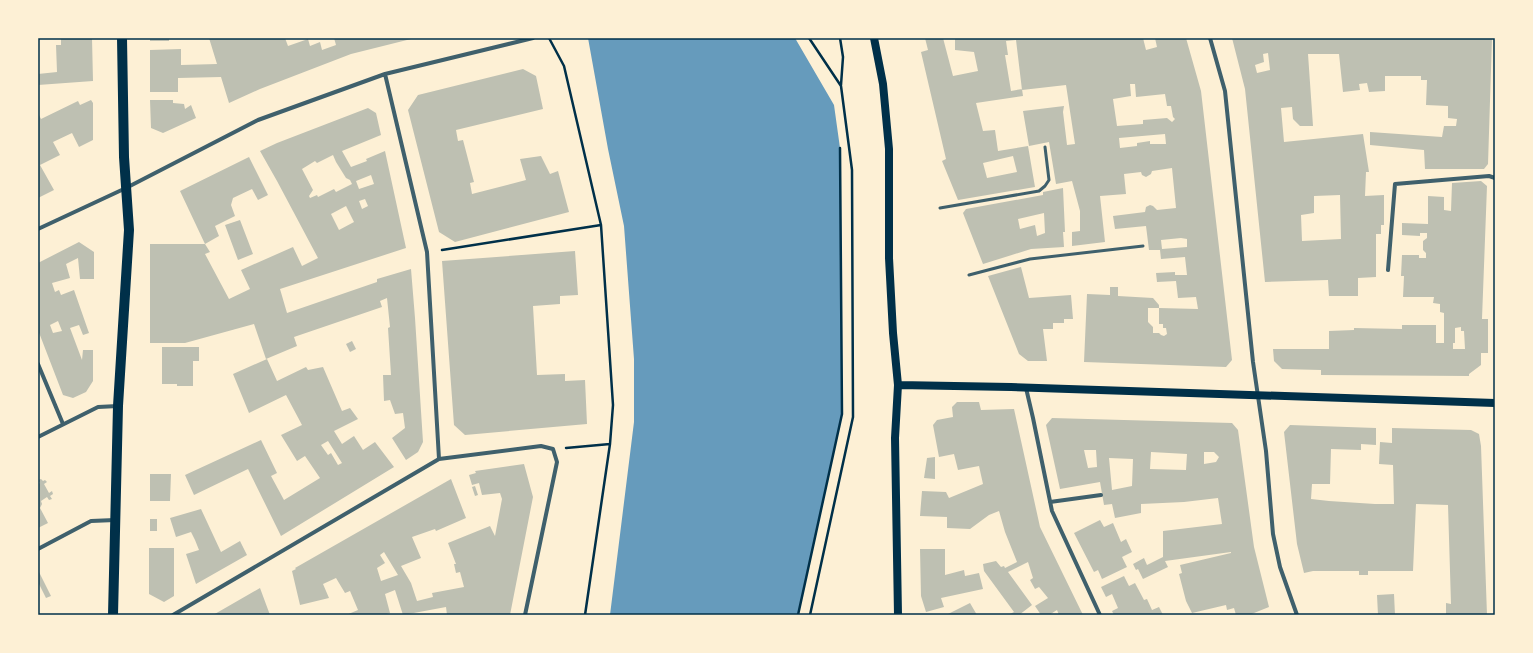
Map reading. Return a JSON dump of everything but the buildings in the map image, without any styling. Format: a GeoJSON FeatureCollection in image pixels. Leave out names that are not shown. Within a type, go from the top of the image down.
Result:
{"type":"FeatureCollection","features":[{"type":"Feature","properties":{"kind":"main road"},"geometry":{"type":"LineString","coordinates":[[113,615],[118,406],[129,230],[126,188],[122,38]]}},
{"type":"Feature","properties":{"kind":"main road"},"geometry":{"type":"LineString","coordinates":[[874,38],[883,84],[889,149],[890,258],[893,333],[898,385],[894,438],[898,615]]}},
{"type":"Feature","properties":{"kind":"main road"},"geometry":{"type":"LineString","coordinates":[[898,385],[1010,387],[1495,403]]}},
{"type":"Feature","properties":{"kind":"street"},"geometry":{"type":"LineString","coordinates":[[38,229],[126,188],[258,120],[385,74],[532,38]]}},
{"type":"Feature","properties":{"kind":"street"},"geometry":{"type":"LineString","coordinates":[[1210,38],[1225,91],[1254,362],[1266,451],[1273,534],[1280,567],[1297,615]]}},
{"type":"Feature","properties":{"kind":"street"},"geometry":{"type":"LineString","coordinates":[[385,74],[427,252],[439,459]]}},
{"type":"Feature","properties":{"kind":"street"},"geometry":{"type":"LineString","coordinates":[[1388,270],[1395,184],[1489,176],[1495,178]]}},
{"type":"Feature","properties":{"kind":"street"},"geometry":{"type":"LineString","coordinates":[[38,364],[63,424]]}},
{"type":"Feature","properties":{"kind":"street"},"geometry":{"type":"LineString","coordinates":[[1026,388],[1052,511],[1100,615]]}},
{"type":"Feature","properties":{"kind":"street"},"geometry":{"type":"LineString","coordinates":[[38,437],[98,407],[118,406]]}},
{"type":"Feature","properties":{"kind":"street"},"geometry":{"type":"LineString","coordinates":[[173,615],[439,459],[541,446],[553,449],[557,462],[525,615]]}},
{"type":"Feature","properties":{"kind":"street"},"geometry":{"type":"LineString","coordinates":[[1050,502],[1101,494]]}},
{"type":"Feature","properties":{"kind":"street"},"geometry":{"type":"LineString","coordinates":[[38,549],[91,521],[116,520]]}},
{"type":"Feature","properties":{"kind":"lane"},"geometry":{"type":"LineString","coordinates":[[940,208],[1038,191],[1046,186],[1049,180],[1045,147]]}},
{"type":"Feature","properties":{"kind":"lane"},"geometry":{"type":"LineString","coordinates":[[969,275],[1030,259],[1143,246]]}},
{"type":"Feature","properties":{"kind":"path"},"geometry":{"type":"LineString","coordinates":[[549,38],[564,66],[601,225],[613,405],[610,444],[585,615]]}},
{"type":"Feature","properties":{"kind":"path"},"geometry":{"type":"LineString","coordinates":[[809,38],[841,86]]}},
{"type":"Feature","properties":{"kind":"path"},"geometry":{"type":"LineString","coordinates":[[810,615],[853,417],[852,170],[841,86],[843,57],[840,38]]}},
{"type":"Feature","properties":{"kind":"path"},"geometry":{"type":"LineString","coordinates":[[798,615],[842,414],[840,148]]}},
{"type":"Feature","properties":{"kind":"path"},"geometry":{"type":"LineString","coordinates":[[427,252],[601,225]]}},
{"type":"Feature","properties":{"kind":"path"},"geometry":{"type":"LineString","coordinates":[[553,449],[610,444]]}},
{"type":"Feature","properties":{"kind":"water"},"geometry":{"type":"Polygon","coordinates":[[[588,38],[795,38],[834,105],[840,148],[842,414],[798,615],[610,615],[634,422],[634,359],[624,226],[608,149],[588,38]]]}}]}
